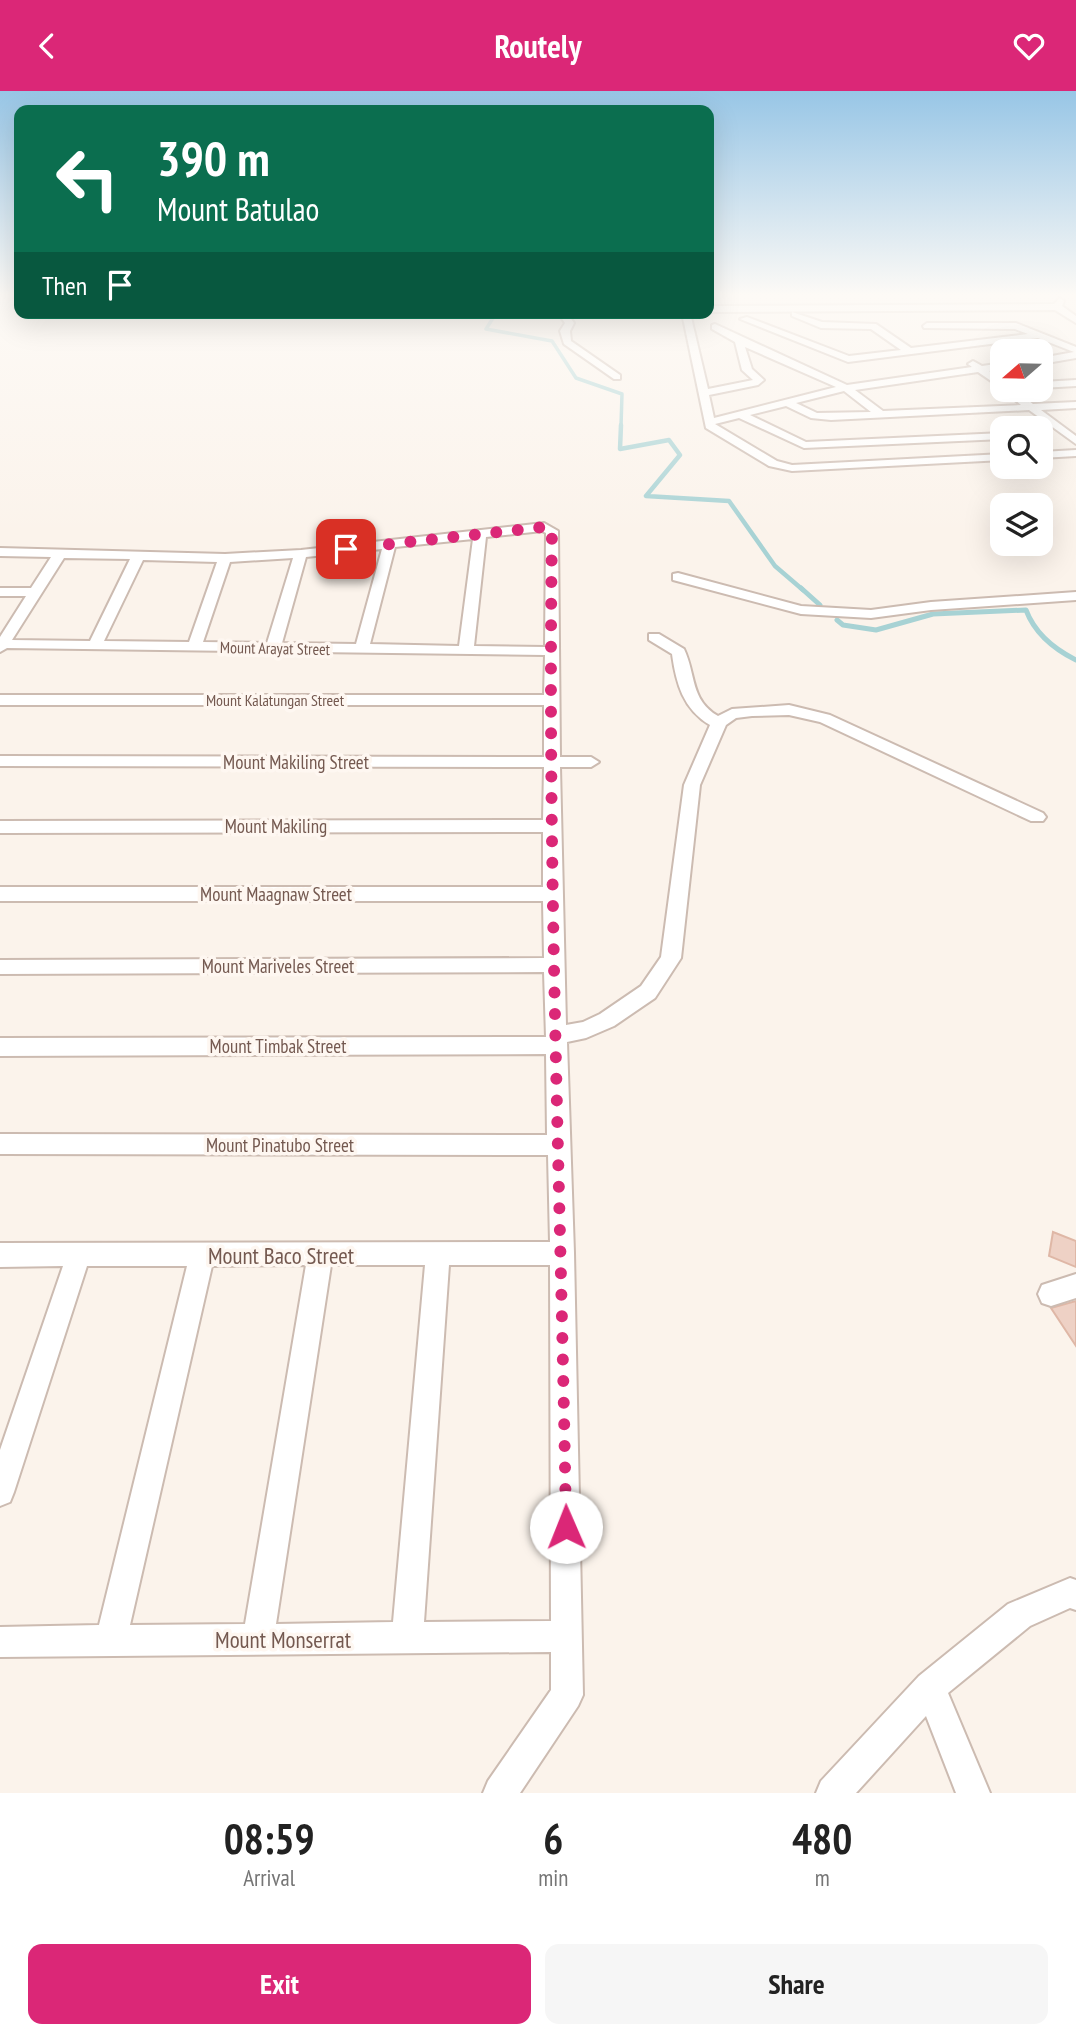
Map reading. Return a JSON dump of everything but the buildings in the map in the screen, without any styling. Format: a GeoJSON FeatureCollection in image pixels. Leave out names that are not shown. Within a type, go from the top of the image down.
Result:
{"type":"FeatureCollection","features":[{"type":"Feature","properties":{"kind":"street"},"geometry":{"type":"LineString","coordinates":[[613,374],[617,377]]}},
{"type":"Feature","properties":{"kind":"street"},"geometry":{"type":"LineString","coordinates":[[699,374],[711,428],[773,464],[792,468],[990,458]]}},
{"type":"Feature","properties":{"kind":"street"},"geometry":{"type":"LineString","coordinates":[[704,393],[760,380],[753,374]]}},
{"type":"Feature","properties":{"kind":"street"},"geometry":{"type":"LineString","coordinates":[[815,374],[846,388],[881,415]]}},
{"type":"Feature","properties":{"kind":"street"},"geometry":{"type":"LineString","coordinates":[[710,422],[846,388],[936,374]]}},
{"type":"Feature","properties":{"kind":"street"},"geometry":{"type":"LineString","coordinates":[[1054,384],[1076,383]]}},
{"type":"Feature","properties":{"kind":"street"},"geometry":{"type":"LineString","coordinates":[[785,402],[823,417],[1076,405]]}},
{"type":"Feature","properties":{"kind":"street"},"geometry":{"type":"LineString","coordinates":[[1025,403],[1076,441]]}},
{"type":"Feature","properties":{"kind":"street"},"geometry":{"type":"LineString","coordinates":[[741,415],[804,445],[990,437]]}},
{"type":"Feature","properties":{"kind":"street"},"geometry":{"type":"LineString","coordinates":[[1053,433],[1076,433]]}},
{"type":"Feature","properties":{"kind":"street"},"geometry":{"type":"LineString","coordinates":[[1053,454],[1076,453]]}},
{"type":"Feature","properties":{"kind":"street"},"geometry":{"type":"LineString","coordinates":[[0,552],[225,558],[301,554],[544,527],[552,531],[552,894],[562,1254],[568,1695],[500,1793]]}},
{"type":"Feature","properties":{"kind":"street"},"geometry":{"type":"LineString","coordinates":[[466,650],[480,534]]}},
{"type":"Feature","properties":{"kind":"street"},"geometry":{"type":"LineString","coordinates":[[362,649],[390,544]]}},
{"type":"Feature","properties":{"kind":"street"},"geometry":{"type":"LineString","coordinates":[[1,646],[60,553]]}},
{"type":"Feature","properties":{"kind":"street"},"geometry":{"type":"LineString","coordinates":[[95,646],[139,554]]}},
{"type":"Feature","properties":{"kind":"street"},"geometry":{"type":"LineString","coordinates":[[273,648],[301,554]]}},
{"type":"Feature","properties":{"kind":"street"},"geometry":{"type":"LineString","coordinates":[[194,647],[225,558]]}},
{"type":"Feature","properties":{"kind":"street"},"geometry":{"type":"LineString","coordinates":[[678,577],[801,610],[820,612],[870,614],[931,606],[1076,596]]}},
{"type":"Feature","properties":{"kind":"street"},"geometry":{"type":"LineString","coordinates":[[0,592],[36,592]]}},
{"type":"Feature","properties":{"kind":"street"},"geometry":{"type":"LineString","coordinates":[[654,637],[679,652],[684,685],[692,702],[704,716],[719,723],[733,714],[789,710],[825,718],[1037,817]]}},
{"type":"Feature","properties":{"kind":"street","name":"Mount Arayat Street"},"geometry":{"type":"LineString","coordinates":[[1,646],[550,651]]}},
{"type":"Feature","properties":{"kind":"street","name":"Mount Kalatungan Street"},"geometry":{"type":"LineString","coordinates":[[0,699],[550,700]]}},
{"type":"Feature","properties":{"kind":"street","name":"Mount Timbak Street"},"geometry":{"type":"LineString","coordinates":[[0,1047],[556,1040],[586,1030],[607,1020],[648,992],[671,958],[692,785],[719,723]]}},
{"type":"Feature","properties":{"kind":"street","name":"Mount Makiling Street"},"geometry":{"type":"LineString","coordinates":[[0,761],[591,762]]}},
{"type":"Feature","properties":{"kind":"street","name":"Mount Makiling"},"geometry":{"type":"LineString","coordinates":[[0,827],[552,826]]}},
{"type":"Feature","properties":{"kind":"street","name":"Mount Maagnaw Street"},"geometry":{"type":"LineString","coordinates":[[0,894],[552,894]]}},
{"type":"Feature","properties":{"kind":"street","name":"Mount Mariveles Street"},"geometry":{"type":"LineString","coordinates":[[0,967],[555,965]]}},
{"type":"Feature","properties":{"kind":"street","name":"Mount Pinatubo Street"},"geometry":{"type":"LineString","coordinates":[[0,1145],[559,1145]]}},
{"type":"Feature","properties":{"kind":"street"},"geometry":{"type":"LineString","coordinates":[[407,1637],[439,1253]]}},
{"type":"Feature","properties":{"kind":"street"},"geometry":{"type":"LineString","coordinates":[[0,1492],[79,1254]]}},
{"type":"Feature","properties":{"kind":"street","name":"Mount Baco Street"},"geometry":{"type":"LineString","coordinates":[[0,1255],[562,1254]]}},
{"type":"Feature","properties":{"kind":"street"},"geometry":{"type":"LineString","coordinates":[[111,1640],[202,1255]]}},
{"type":"Feature","properties":{"kind":"street"},"geometry":{"type":"LineString","coordinates":[[258,1639],[320,1255]]}},
{"type":"Feature","properties":{"kind":"street"},"geometry":{"type":"LineString","coordinates":[[1051,1294],[1076,1286]]}},
{"type":"Feature","properties":{"kind":"street"},"geometry":{"type":"LineString","coordinates":[[833,1793],[930,1687],[1019,1615],[1070,1593],[1076,1595]]}},
{"type":"Feature","properties":{"kind":"street","name":"Mount Monserrat"},"geometry":{"type":"LineString","coordinates":[[0,1642],[567,1636]]}},
{"type":"Feature","properties":{"kind":"street"},"geometry":{"type":"LineString","coordinates":[[930,1687],[974,1793]]}},
{"type":"Feature","properties":{"kind":"waterway"},"geometry":{"type":"LineString","coordinates":[[574,374],[576,378],[622,394],[621,426]]}},
{"type":"Feature","properties":{"kind":"waterway"},"geometry":{"type":"LineString","coordinates":[[621,425],[620,449],[669,440],[680,455],[646,496],[729,501],[775,566],[803,590]]}},
{"type":"Feature","properties":{"kind":"waterway"},"geometry":{"type":"LineString","coordinates":[[801,588],[820,605]]}},
{"type":"Feature","properties":{"kind":"waterway"},"geometry":{"type":"LineString","coordinates":[[837,620],[843,625],[876,630],[933,614],[1026,610],[1046,640],[1076,660]]}},
{"type":"Feature","properties":{"kind":"route"},"geometry":{"type":"LineString","coordinates":[[346,549],[544,527],[552,531],[552,894],[566,1527]]}}]}
